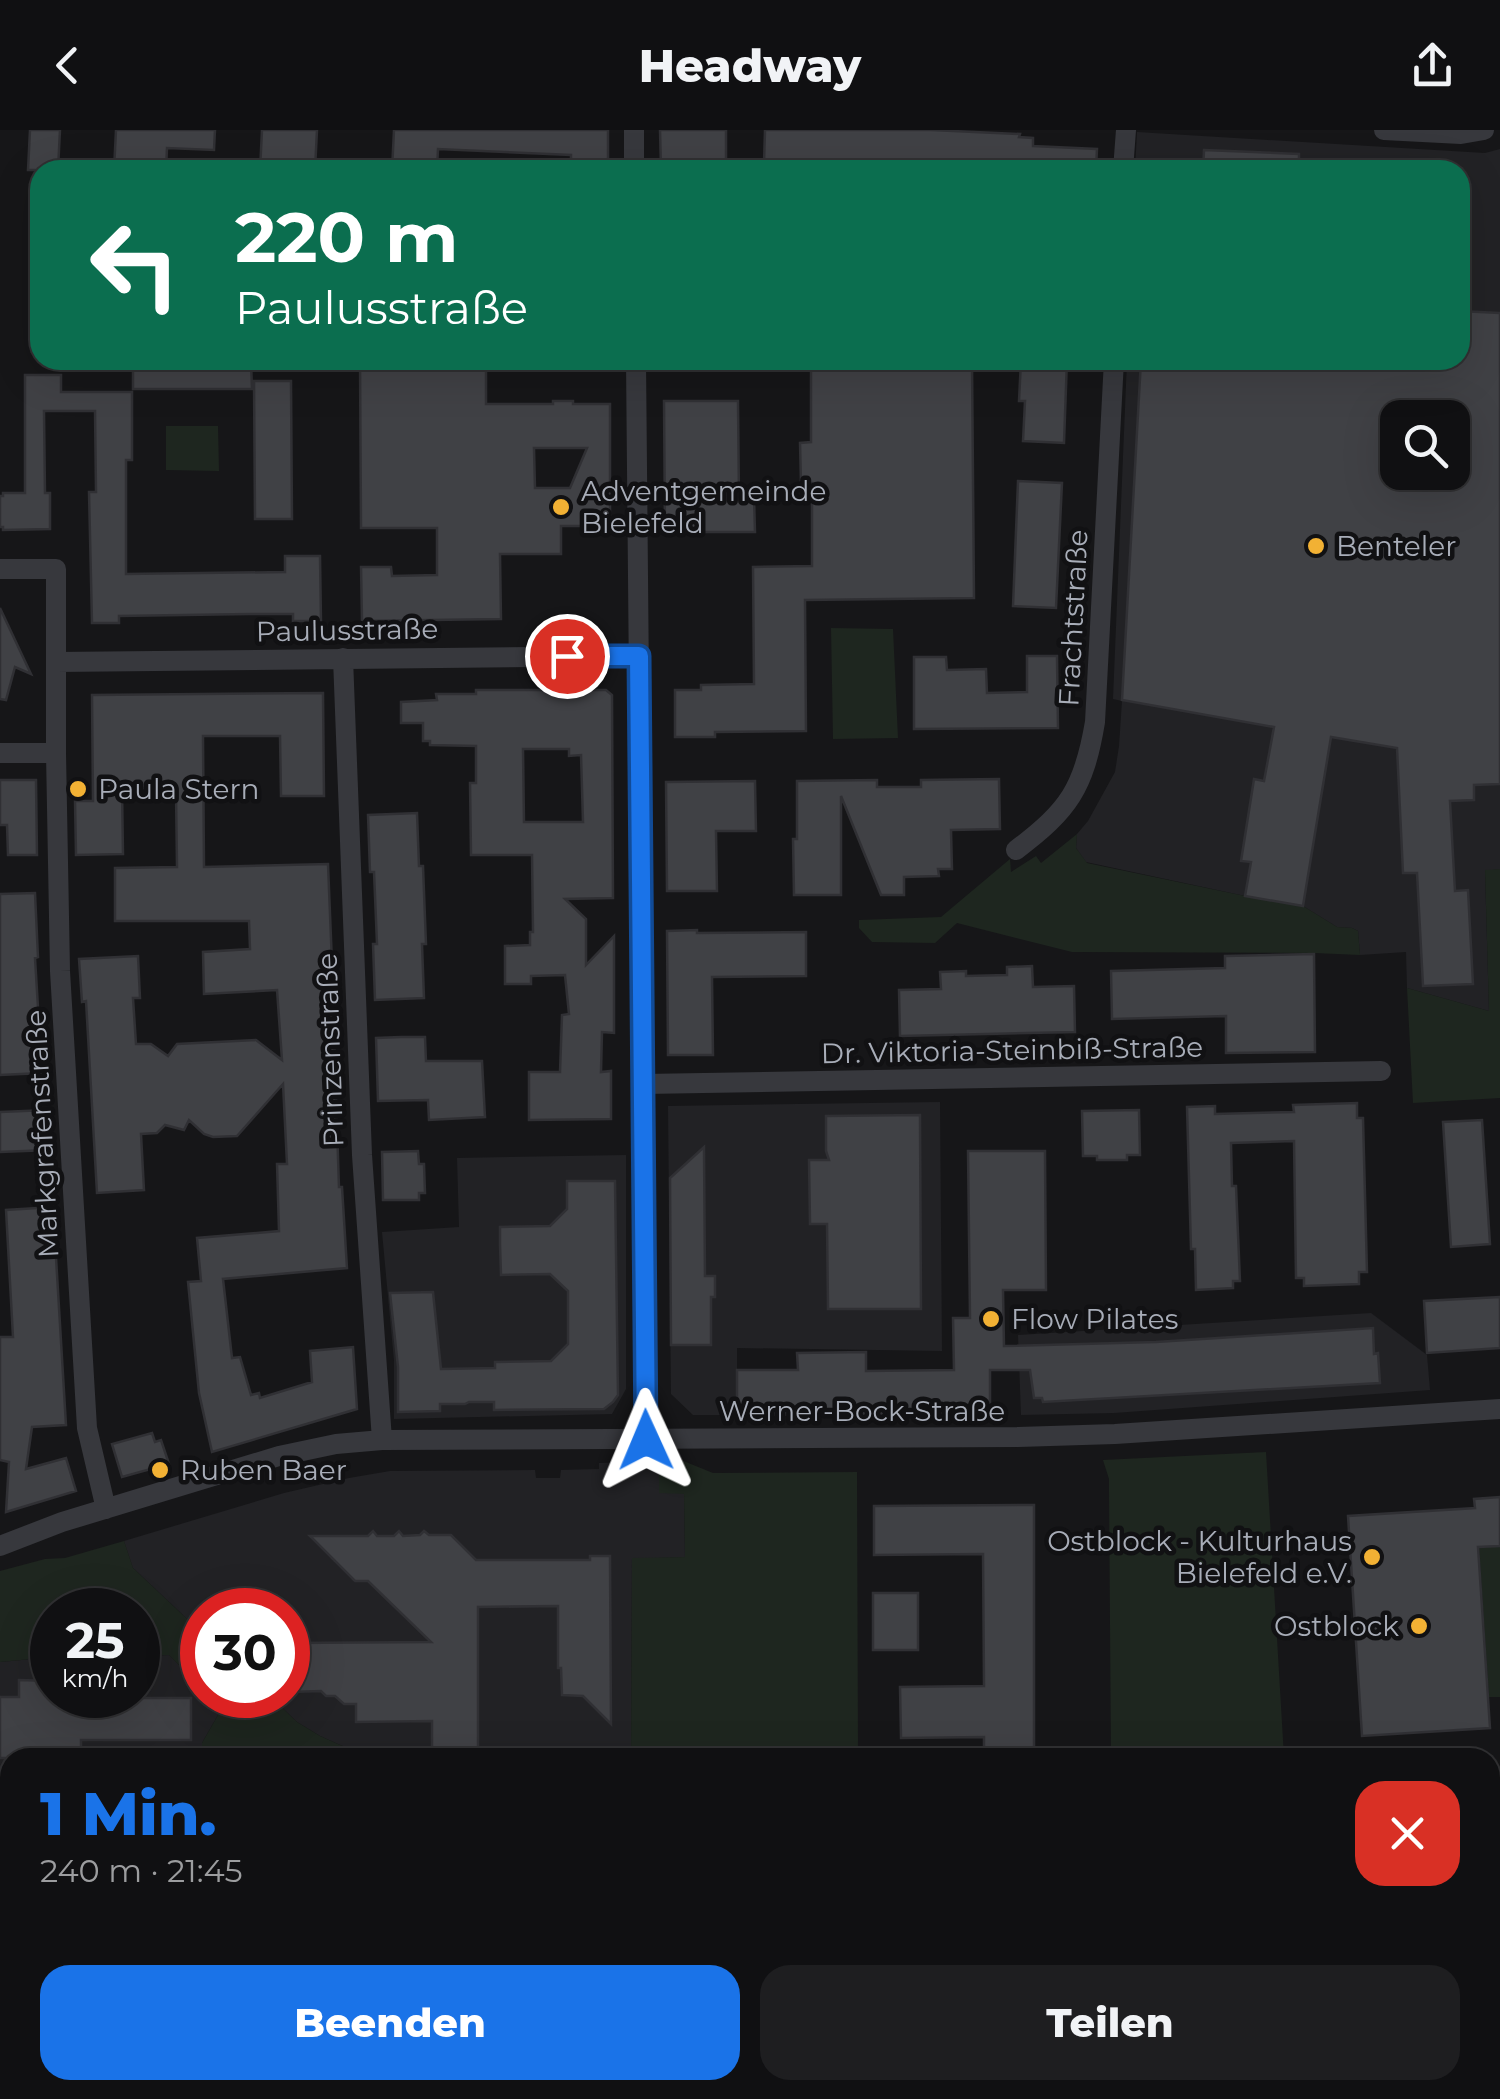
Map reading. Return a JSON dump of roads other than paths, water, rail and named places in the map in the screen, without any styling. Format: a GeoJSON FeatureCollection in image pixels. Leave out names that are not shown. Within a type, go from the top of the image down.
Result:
{"type":"FeatureCollection","features":[{"type":"Feature","properties":{"kind":"street"},"geometry":{"type":"LineString","coordinates":[[634,130],[634,160]]}},
{"type":"Feature","properties":{"kind":"street"},"geometry":{"type":"LineString","coordinates":[[1124,160],[1126,130]]}},
{"type":"Feature","properties":{"kind":"street"},"geometry":{"type":"LineString","coordinates":[[1384,130],[1461,134],[1484,130]]}},
{"type":"Feature","properties":{"kind":"street"},"geometry":{"type":"LineString","coordinates":[[636,370],[646,1440]]}},
{"type":"Feature","properties":{"kind":"street","name":"Frachtstraße"},"geometry":{"type":"LineString","coordinates":[[1016,850],[1038,834],[1068,802],[1078,788],[1090,750],[1095,722],[1113,370]]}},
{"type":"Feature","properties":{"kind":"street"},"geometry":{"type":"LineString","coordinates":[[0,568],[56,569],[56,753],[0,753]]}},
{"type":"Feature","properties":{"kind":"street","name":"Paulusstraße"},"geometry":{"type":"LineString","coordinates":[[56,662],[639,656]]}},
{"type":"Feature","properties":{"kind":"street","name":"Prinzenstraße"},"geometry":{"type":"LineString","coordinates":[[343,658],[362,1155],[382,1440]]}},
{"type":"Feature","properties":{"kind":"street","name":"Markgrafenstraße"},"geometry":{"type":"LineString","coordinates":[[56,753],[60,971],[87,1428],[106,1509]]}},
{"type":"Feature","properties":{"kind":"street","name":"Dr. Viktoria-Steinbiß-Straße"},"geometry":{"type":"LineString","coordinates":[[644,1084],[1382,1072]]}},
{"type":"Feature","properties":{"kind":"street","name":"Werner-Bock-Straße"},"geometry":{"type":"LineString","coordinates":[[0,1546],[62,1522],[279,1456],[336,1444],[382,1440],[1097,1435],[1500,1409]]}},
{"type":"Feature","properties":{"kind":"place","name":"Adventgemeinde Bielefeld"},"geometry":{"type":"Point","coordinates":[561,507]}},
{"type":"Feature","properties":{"kind":"place","name":"Benteler"},"geometry":{"type":"Point","coordinates":[1316,546]}},
{"type":"Feature","properties":{"kind":"place","name":"Paula Stern"},"geometry":{"type":"Point","coordinates":[78,789]}},
{"type":"Feature","properties":{"kind":"place","name":"Flow Pilates"},"geometry":{"type":"Point","coordinates":[991,1319]}},
{"type":"Feature","properties":{"kind":"place","name":"Ruben Baer"},"geometry":{"type":"Point","coordinates":[160,1470]}},
{"type":"Feature","properties":{"kind":"place","name":"Ostblock - Kulturhaus Bielefeld e.V."},"geometry":{"type":"Point","coordinates":[1372,1557]}},
{"type":"Feature","properties":{"kind":"place","name":"Ostblock"},"geometry":{"type":"Point","coordinates":[1419,1626]}}]}
